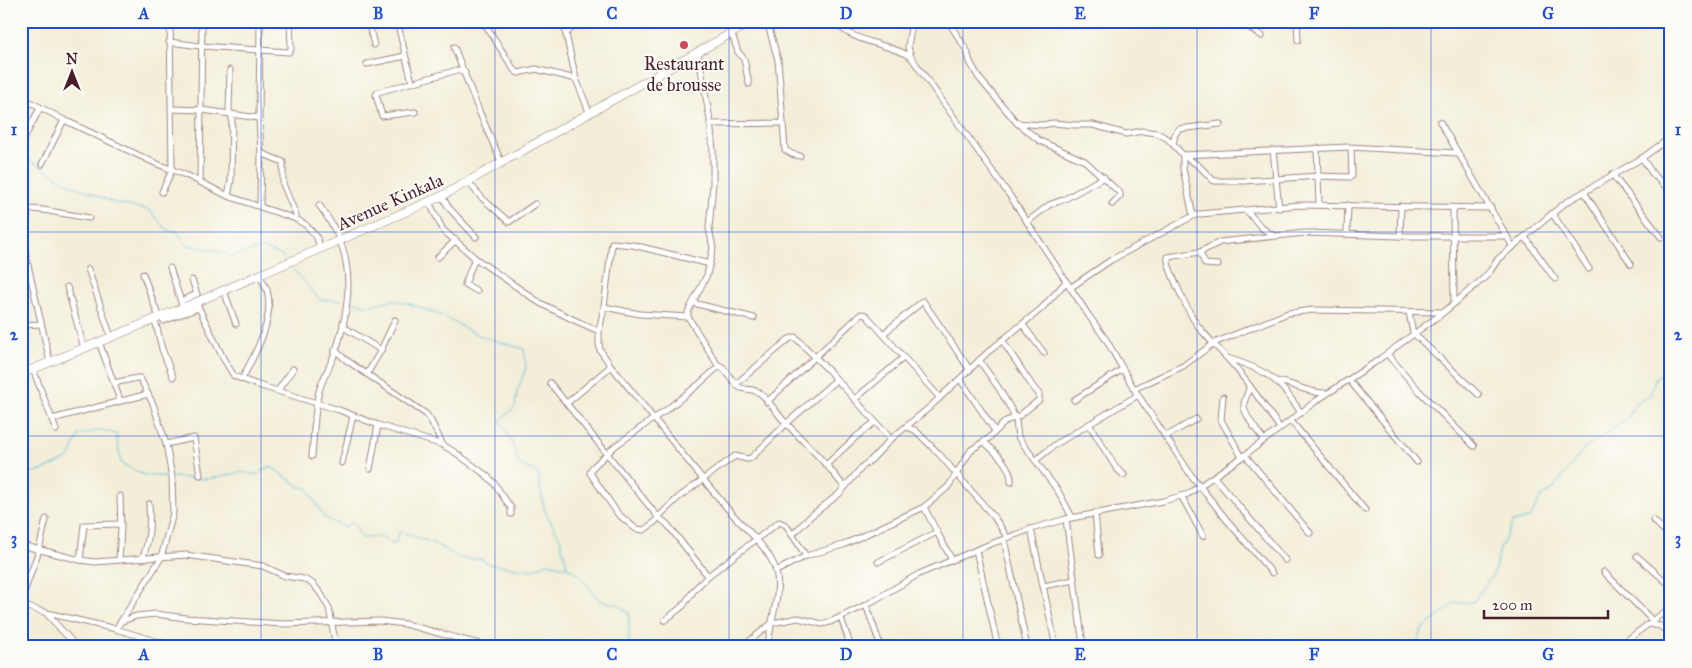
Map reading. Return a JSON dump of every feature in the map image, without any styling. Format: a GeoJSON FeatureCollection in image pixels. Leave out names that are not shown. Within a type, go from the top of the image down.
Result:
{"type":"FeatureCollection","features":[{"type":"Feature","properties":{"kind":"main road","name":"Avenue Kinkala"},"geometry":{"type":"LineString","coordinates":[[21,374],[111,337],[159,320],[180,308],[260,276],[442,196],[502,164],[753,21]]}},
{"type":"Feature","properties":{"kind":"street"},"geometry":{"type":"LineString","coordinates":[[162,192],[172,170],[170,21]]}},
{"type":"Feature","properties":{"kind":"street"},"geometry":{"type":"LineString","coordinates":[[200,182],[202,21]]}},
{"type":"Feature","properties":{"kind":"street"},"geometry":{"type":"LineString","coordinates":[[260,21],[260,206]]}},
{"type":"Feature","properties":{"kind":"street"},"geometry":{"type":"LineString","coordinates":[[169,42],[201,46],[290,51],[290,21]]}},
{"type":"Feature","properties":{"kind":"street"},"geometry":{"type":"LineString","coordinates":[[368,21],[374,45]]}},
{"type":"Feature","properties":{"kind":"street"},"geometry":{"type":"LineString","coordinates":[[397,21],[412,82]]}},
{"type":"Feature","properties":{"kind":"street"},"geometry":{"type":"LineString","coordinates":[[484,21],[514,70],[518,73],[536,69],[576,79]]}},
{"type":"Feature","properties":{"kind":"street"},"geometry":{"type":"LineString","coordinates":[[562,21],[576,79],[590,114]]}},
{"type":"Feature","properties":{"kind":"street"},"geometry":{"type":"LineString","coordinates":[[566,34],[578,21]]}},
{"type":"Feature","properties":{"kind":"street"},"geometry":{"type":"LineString","coordinates":[[767,21],[778,60],[785,150],[800,156]]}},
{"type":"Feature","properties":{"kind":"street"},"geometry":{"type":"LineString","coordinates":[[834,21],[846,33],[893,48],[911,57]]}},
{"type":"Feature","properties":{"kind":"street"},"geometry":{"type":"LineString","coordinates":[[912,21],[908,47],[911,57],[1027,222],[1107,341],[1136,392],[1199,487],[1272,573]]}},
{"type":"Feature","properties":{"kind":"street"},"geometry":{"type":"LineString","coordinates":[[948,21],[967,50],[970,62],[979,78],[1017,123],[1040,141],[1085,161],[1104,177],[1120,193],[1120,196],[1112,204]]}},
{"type":"Feature","properties":{"kind":"street"},"geometry":{"type":"LineString","coordinates":[[1246,21],[1251,29],[1262,36]]}},
{"type":"Feature","properties":{"kind":"street"},"geometry":{"type":"LineString","coordinates":[[1297,21],[1298,40]]}},
{"type":"Feature","properties":{"kind":"street"},"geometry":{"type":"LineString","coordinates":[[732,34],[738,52],[744,59],[749,84]]}},
{"type":"Feature","properties":{"kind":"street"},"geometry":{"type":"LineString","coordinates":[[454,47],[502,164]]}},
{"type":"Feature","properties":{"kind":"street"},"geometry":{"type":"LineString","coordinates":[[698,52],[710,124],[713,176],[709,228],[712,248],[707,275],[692,303],[688,317],[719,367],[723,367],[739,387],[758,392],[845,487]]}},
{"type":"Feature","properties":{"kind":"street"},"geometry":{"type":"LineString","coordinates":[[367,64],[405,56]]}},
{"type":"Feature","properties":{"kind":"street"},"geometry":{"type":"LineString","coordinates":[[228,196],[231,180],[230,70]]}},
{"type":"Feature","properties":{"kind":"street"},"geometry":{"type":"LineString","coordinates":[[416,112],[382,116],[376,95],[378,92],[458,70],[465,73]]}},
{"type":"Feature","properties":{"kind":"street"},"geometry":{"type":"LineString","coordinates":[[21,97],[64,120],[228,196],[296,219],[306,225],[316,236],[322,249]]}},
{"type":"Feature","properties":{"kind":"street"},"geometry":{"type":"LineString","coordinates":[[21,144],[40,108]]}},
{"type":"Feature","properties":{"kind":"street"},"geometry":{"type":"LineString","coordinates":[[171,109],[202,110],[259,118]]}},
{"type":"Feature","properties":{"kind":"street"},"geometry":{"type":"LineString","coordinates":[[42,164],[64,120]]}},
{"type":"Feature","properties":{"kind":"street"},"geometry":{"type":"LineString","coordinates":[[1440,122],[1513,247]]}},
{"type":"Feature","properties":{"kind":"street"},"geometry":{"type":"LineString","coordinates":[[710,124],[783,123]]}},
{"type":"Feature","properties":{"kind":"street"},"geometry":{"type":"LineString","coordinates":[[1017,123],[1093,125],[1126,134],[1157,133],[1173,144],[1214,181],[1318,176],[1351,177],[1351,148]]}},
{"type":"Feature","properties":{"kind":"street"},"geometry":{"type":"LineString","coordinates":[[1173,144],[1176,132],[1180,128],[1220,124]]}},
{"type":"Feature","properties":{"kind":"street"},"geometry":{"type":"LineString","coordinates":[[742,647],[772,623],[798,618],[822,624],[841,618],[912,577],[1031,529],[1072,517],[1182,497],[1244,456],[1291,420],[1444,312],[1484,278],[1498,259],[1565,203],[1642,158],[1670,139]]}},
{"type":"Feature","properties":{"kind":"street"},"geometry":{"type":"LineString","coordinates":[[1183,155],[1317,148],[1458,153]]}},
{"type":"Feature","properties":{"kind":"street"},"geometry":{"type":"LineString","coordinates":[[1317,148],[1319,205]]}},
{"type":"Feature","properties":{"kind":"street"},"geometry":{"type":"LineString","coordinates":[[1273,150],[1279,208]]}},
{"type":"Feature","properties":{"kind":"street"},"geometry":{"type":"LineString","coordinates":[[261,153],[283,162],[283,184],[296,219]]}},
{"type":"Feature","properties":{"kind":"street"},"geometry":{"type":"LineString","coordinates":[[1183,155],[1183,169],[1193,216]]}},
{"type":"Feature","properties":{"kind":"street"},"geometry":{"type":"LineString","coordinates":[[1642,158],[1652,173],[1671,192]]}},
{"type":"Feature","properties":{"kind":"street"},"geometry":{"type":"LineString","coordinates":[[1612,174],[1661,236]]}},
{"type":"Feature","properties":{"kind":"street"},"geometry":{"type":"LineString","coordinates":[[1027,222],[1049,205],[1065,199],[1104,177]]}},
{"type":"Feature","properties":{"kind":"street"},"geometry":{"type":"LineString","coordinates":[[468,182],[482,198],[509,222],[534,204]]}},
{"type":"Feature","properties":{"kind":"street"},"geometry":{"type":"LineString","coordinates":[[1584,192],[1631,264]]}},
{"type":"Feature","properties":{"kind":"street"},"geometry":{"type":"LineString","coordinates":[[442,196],[449,208],[476,237]]}},
{"type":"Feature","properties":{"kind":"street"},"geometry":{"type":"LineString","coordinates":[[429,202],[440,227],[475,258],[540,303],[599,331]]}},
{"type":"Feature","properties":{"kind":"street"},"geometry":{"type":"LineString","coordinates":[[312,456],[316,402],[335,350],[347,298],[347,272],[340,241],[319,205]]}},
{"type":"Feature","properties":{"kind":"street"},"geometry":{"type":"LineString","coordinates":[[1070,288],[1111,260],[1200,214],[1319,205],[1490,208]]}},
{"type":"Feature","properties":{"kind":"street"},"geometry":{"type":"LineString","coordinates":[[1347,233],[1348,206]]}},
{"type":"Feature","properties":{"kind":"street"},"geometry":{"type":"LineString","coordinates":[[1400,236],[1401,206]]}},
{"type":"Feature","properties":{"kind":"street"},"geometry":{"type":"LineString","coordinates":[[21,207],[89,218]]}},
{"type":"Feature","properties":{"kind":"street"},"geometry":{"type":"LineString","coordinates":[[1453,208],[1454,303]]}},
{"type":"Feature","properties":{"kind":"street"},"geometry":{"type":"LineString","coordinates":[[28,209],[23,234],[25,252],[33,280],[50,362]]}},
{"type":"Feature","properties":{"kind":"street"},"geometry":{"type":"LineString","coordinates":[[1258,222],[1259,216],[1266,209]]}},
{"type":"Feature","properties":{"kind":"street"},"geometry":{"type":"LineString","coordinates":[[1247,211],[1262,228],[1274,236]]}},
{"type":"Feature","properties":{"kind":"street"},"geometry":{"type":"LineString","coordinates":[[1552,213],[1589,269]]}},
{"type":"Feature","properties":{"kind":"street"},"geometry":{"type":"LineString","coordinates":[[1280,428],[1227,358],[1198,326],[1187,308],[1166,259],[1170,255],[1200,252],[1220,242],[1305,233],[1400,236],[1507,236]]}},
{"type":"Feature","properties":{"kind":"street"},"geometry":{"type":"LineString","coordinates":[[1525,237],[1555,279]]}},
{"type":"Feature","properties":{"kind":"street"},"geometry":{"type":"LineString","coordinates":[[438,257],[456,240]]}},
{"type":"Feature","properties":{"kind":"street"},"geometry":{"type":"LineString","coordinates":[[710,264],[612,243],[599,331],[600,350],[703,480],[769,557],[776,571],[777,588],[768,647]]}},
{"type":"Feature","properties":{"kind":"street"},"geometry":{"type":"LineString","coordinates":[[1200,252],[1205,264],[1218,265]]}},
{"type":"Feature","properties":{"kind":"street"},"geometry":{"type":"LineString","coordinates":[[475,258],[465,284],[477,291]]}},
{"type":"Feature","properties":{"kind":"street"},"geometry":{"type":"LineString","coordinates":[[170,268],[180,308]]}},
{"type":"Feature","properties":{"kind":"street"},"geometry":{"type":"LineString","coordinates":[[88,269],[111,337]]}},
{"type":"Feature","properties":{"kind":"street"},"geometry":{"type":"LineString","coordinates":[[143,274],[159,320],[162,349],[173,377]]}},
{"type":"Feature","properties":{"kind":"street"},"geometry":{"type":"LineString","coordinates":[[242,379],[266,322],[268,297],[260,276]]}},
{"type":"Feature","properties":{"kind":"street"},"geometry":{"type":"LineString","coordinates":[[192,280],[197,294],[194,303],[234,376],[443,446],[486,474],[511,508],[511,514]]}},
{"type":"Feature","properties":{"kind":"street"},"geometry":{"type":"LineString","coordinates":[[792,535],[811,516],[839,494],[863,466],[891,439],[940,398],[1002,340],[1041,309],[1066,282]]}},
{"type":"Feature","properties":{"kind":"street"},"geometry":{"type":"LineString","coordinates":[[66,287],[84,348]]}},
{"type":"Feature","properties":{"kind":"street"},"geometry":{"type":"LineString","coordinates":[[224,291],[236,324]]}},
{"type":"Feature","properties":{"kind":"street"},"geometry":{"type":"LineString","coordinates":[[883,334],[921,301],[924,301],[970,370]]}},
{"type":"Feature","properties":{"kind":"street"},"geometry":{"type":"LineString","coordinates":[[692,303],[754,318]]}},
{"type":"Feature","properties":{"kind":"street"},"geometry":{"type":"LineString","coordinates":[[604,307],[640,314],[688,317]]}},
{"type":"Feature","properties":{"kind":"street"},"geometry":{"type":"LineString","coordinates":[[1036,460],[1053,446],[1136,392],[1183,366],[1214,343],[1270,320],[1300,310],[1444,312]]}},
{"type":"Feature","properties":{"kind":"street"},"geometry":{"type":"LineString","coordinates":[[1408,312],[1413,333],[1478,395]]}},
{"type":"Feature","properties":{"kind":"street"},"geometry":{"type":"LineString","coordinates":[[767,402],[864,314],[940,398]]}},
{"type":"Feature","properties":{"kind":"street"},"geometry":{"type":"LineString","coordinates":[[367,374],[395,320]]}},
{"type":"Feature","properties":{"kind":"street"},"geometry":{"type":"LineString","coordinates":[[343,322],[345,328],[381,350]]}},
{"type":"Feature","properties":{"kind":"street"},"geometry":{"type":"LineString","coordinates":[[21,324],[41,324]]}},
{"type":"Feature","properties":{"kind":"street"},"geometry":{"type":"LineString","coordinates":[[1023,325],[1044,354]]}},
{"type":"Feature","properties":{"kind":"street"},"geometry":{"type":"LineString","coordinates":[[736,384],[791,337],[798,338],[891,439]]}},
{"type":"Feature","properties":{"kind":"street"},"geometry":{"type":"LineString","coordinates":[[776,571],[806,556],[843,545],[924,507],[945,491],[971,450],[984,442],[1006,421],[1014,416],[1019,416],[1035,403],[1040,396],[1002,340]]}},
{"type":"Feature","properties":{"kind":"street"},"geometry":{"type":"LineString","coordinates":[[99,342],[120,400]]}},
{"type":"Feature","properties":{"kind":"street"},"geometry":{"type":"LineString","coordinates":[[335,350],[346,360],[426,414],[443,446]]}},
{"type":"Feature","properties":{"kind":"street"},"geometry":{"type":"LineString","coordinates":[[1387,354],[1421,393],[1474,446]]}},
{"type":"Feature","properties":{"kind":"street"},"geometry":{"type":"LineString","coordinates":[[855,399],[903,358]]}},
{"type":"Feature","properties":{"kind":"street"},"geometry":{"type":"LineString","coordinates":[[1227,358],[1255,368],[1276,381],[1290,396],[1301,413]]}},
{"type":"Feature","properties":{"kind":"street"},"geometry":{"type":"LineString","coordinates":[[980,360],[1014,416],[1018,437],[1058,491],[1072,517]]}},
{"type":"Feature","properties":{"kind":"street"},"geometry":{"type":"LineString","coordinates":[[567,403],[611,366]]}},
{"type":"Feature","properties":{"kind":"street"},"geometry":{"type":"LineString","coordinates":[[719,367],[684,397],[622,440],[592,468],[590,474],[618,514],[636,529],[644,530],[655,522],[679,497],[735,456],[751,458],[786,423],[836,380]]}},
{"type":"Feature","properties":{"kind":"street"},"geometry":{"type":"LineString","coordinates":[[33,369],[37,375],[56,430]]}},
{"type":"Feature","properties":{"kind":"street"},"geometry":{"type":"LineString","coordinates":[[278,390],[293,369]]}},
{"type":"Feature","properties":{"kind":"street"},"geometry":{"type":"LineString","coordinates":[[1074,400],[1123,369]]}},
{"type":"Feature","properties":{"kind":"street"},"geometry":{"type":"LineString","coordinates":[[114,383],[140,378],[153,404],[166,444],[172,477],[173,513],[161,558],[116,629]]}},
{"type":"Feature","properties":{"kind":"street"},"geometry":{"type":"LineString","coordinates":[[960,379],[995,432]]}},
{"type":"Feature","properties":{"kind":"street"},"geometry":{"type":"LineString","coordinates":[[1349,380],[1417,462]]}},
{"type":"Feature","properties":{"kind":"street"},"geometry":{"type":"LineString","coordinates":[[1276,381],[1316,393],[1328,394]]}},
{"type":"Feature","properties":{"kind":"street"},"geometry":{"type":"LineString","coordinates":[[550,384],[708,576]]}},
{"type":"Feature","properties":{"kind":"street"},"geometry":{"type":"LineString","coordinates":[[1249,386],[1244,408],[1264,440]]}},
{"type":"Feature","properties":{"kind":"street"},"geometry":{"type":"LineString","coordinates":[[52,419],[148,394]]}},
{"type":"Feature","properties":{"kind":"street"},"geometry":{"type":"LineString","coordinates":[[1223,397],[1220,420],[1244,456],[1310,533]]}},
{"type":"Feature","properties":{"kind":"street"},"geometry":{"type":"LineString","coordinates":[[342,463],[353,416]]}},
{"type":"Feature","properties":{"kind":"street"},"geometry":{"type":"LineString","coordinates":[[1165,437],[1196,419]]}},
{"type":"Feature","properties":{"kind":"street"},"geometry":{"type":"LineString","coordinates":[[1291,420],[1365,510]]}},
{"type":"Feature","properties":{"kind":"street"},"geometry":{"type":"LineString","coordinates":[[826,465],[875,422]]}},
{"type":"Feature","properties":{"kind":"street"},"geometry":{"type":"LineString","coordinates":[[1089,424],[1116,468],[1124,475]]}},
{"type":"Feature","properties":{"kind":"street"},"geometry":{"type":"LineString","coordinates":[[370,469],[378,425]]}},
{"type":"Feature","properties":{"kind":"street"},"geometry":{"type":"LineString","coordinates":[[906,427],[912,429],[932,446],[994,517],[1006,538],[1027,647]]}},
{"type":"Feature","properties":{"kind":"street"},"geometry":{"type":"LineString","coordinates":[[166,444],[194,438],[200,475]]}},
{"type":"Feature","properties":{"kind":"street"},"geometry":{"type":"LineString","coordinates":[[984,442],[1008,468],[1011,482]]}},
{"type":"Feature","properties":{"kind":"street"},"geometry":{"type":"LineString","coordinates":[[1214,477],[1285,560]]}},
{"type":"Feature","properties":{"kind":"street"},"geometry":{"type":"LineString","coordinates":[[119,559],[120,496]]}},
{"type":"Feature","properties":{"kind":"street"},"geometry":{"type":"LineString","coordinates":[[1182,497],[1203,536]]}},
{"type":"Feature","properties":{"kind":"street"},"geometry":{"type":"LineString","coordinates":[[142,559],[150,530],[149,504]]}},
{"type":"Feature","properties":{"kind":"street"},"geometry":{"type":"LineString","coordinates":[[924,507],[952,560]]}},
{"type":"Feature","properties":{"kind":"street"},"geometry":{"type":"LineString","coordinates":[[1095,513],[1099,555]]}},
{"type":"Feature","properties":{"kind":"street"},"geometry":{"type":"LineString","coordinates":[[21,601],[39,550],[46,518]]}},
{"type":"Feature","properties":{"kind":"street"},"geometry":{"type":"LineString","coordinates":[[1066,519],[1083,645]]}},
{"type":"Feature","properties":{"kind":"street"},"geometry":{"type":"LineString","coordinates":[[1653,520],[1671,537]]}},
{"type":"Feature","properties":{"kind":"street"},"geometry":{"type":"LineString","coordinates":[[665,620],[683,606],[694,590],[708,576],[778,522],[786,525],[806,556]]}},
{"type":"Feature","properties":{"kind":"street"},"geometry":{"type":"LineString","coordinates":[[80,560],[84,525],[121,524]]}},
{"type":"Feature","properties":{"kind":"street"},"geometry":{"type":"LineString","coordinates":[[1031,529],[1056,647]]}},
{"type":"Feature","properties":{"kind":"street"},"geometry":{"type":"LineString","coordinates":[[878,562],[937,532]]}},
{"type":"Feature","properties":{"kind":"street"},"geometry":{"type":"LineString","coordinates":[[21,544],[80,560],[95,562],[186,555],[264,566],[286,576],[304,579],[313,584],[329,608],[336,647]]}},
{"type":"Feature","properties":{"kind":"street"},"geometry":{"type":"LineString","coordinates":[[976,550],[998,647]]}},
{"type":"Feature","properties":{"kind":"street"},"geometry":{"type":"LineString","coordinates":[[1636,556],[1671,586]]}},
{"type":"Feature","properties":{"kind":"street"},"geometry":{"type":"LineString","coordinates":[[1604,572],[1651,623],[1660,626],[1671,635]]}},
{"type":"Feature","properties":{"kind":"street"},"geometry":{"type":"LineString","coordinates":[[1043,586],[1074,580]]}},
{"type":"Feature","properties":{"kind":"street"},"geometry":{"type":"LineString","coordinates":[[21,605],[116,629],[163,645],[184,647]]}},
{"type":"Feature","properties":{"kind":"street"},"geometry":{"type":"LineString","coordinates":[[866,605],[880,647]]}},
{"type":"Feature","properties":{"kind":"street"},"geometry":{"type":"LineString","coordinates":[[1618,647],[1671,607]]}},
{"type":"Feature","properties":{"kind":"street"},"geometry":{"type":"LineString","coordinates":[[47,613],[76,647]]}},
{"type":"Feature","properties":{"kind":"street"},"geometry":{"type":"LineString","coordinates":[[120,622],[136,616],[156,614],[186,618],[283,624],[331,621],[380,621],[405,624],[490,647]]}},
{"type":"Feature","properties":{"kind":"street"},"geometry":{"type":"LineString","coordinates":[[1660,626],[1662,614]]}},
{"type":"Feature","properties":{"kind":"street"},"geometry":{"type":"LineString","coordinates":[[841,618],[851,647]]}},
{"type":"Feature","properties":{"kind":"waterway"},"geometry":{"type":"LineString","coordinates":[[21,155],[70,184],[115,203],[149,210],[167,230],[177,231],[187,245],[232,256],[263,248],[284,257]]}},
{"type":"Feature","properties":{"kind":"waterway"},"geometry":{"type":"LineString","coordinates":[[294,270],[320,300],[342,300]]}},
{"type":"Feature","properties":{"kind":"waterway"},"geometry":{"type":"LineString","coordinates":[[351,301],[368,306],[391,300],[407,303],[440,315],[480,336],[524,349],[526,368],[517,392],[515,407],[500,421],[512,442],[519,464],[538,473],[544,509],[560,538],[567,566]]}},
{"type":"Feature","properties":{"kind":"waterway"},"geometry":{"type":"LineString","coordinates":[[1401,647],[1419,640],[1422,629],[1455,603],[1473,602],[1494,573],[1500,549],[1513,522],[1530,518],[1541,497],[1552,490],[1583,450],[1626,420],[1635,404],[1650,395],[1656,377],[1671,368]]}},
{"type":"Feature","properties":{"kind":"waterway"},"geometry":{"type":"LineString","coordinates":[[21,476],[46,469],[69,458],[79,435],[101,430],[116,434],[121,463],[144,475],[169,477]]}},
{"type":"Feature","properties":{"kind":"waterway"},"geometry":{"type":"LineString","coordinates":[[173,477],[207,479],[242,472],[258,475],[270,466],[300,487],[307,488],[325,518],[344,527],[353,522],[361,538],[381,537],[394,545],[400,531],[433,543],[462,559],[481,559],[489,564],[532,570],[547,563],[567,567],[576,572],[600,601],[617,604],[629,613],[630,647]]}},
{"type":"Feature","properties":{"kind":"place","name":"Restaurant de brousse"},"geometry":{"type":"Point","coordinates":[684,45]}}]}
